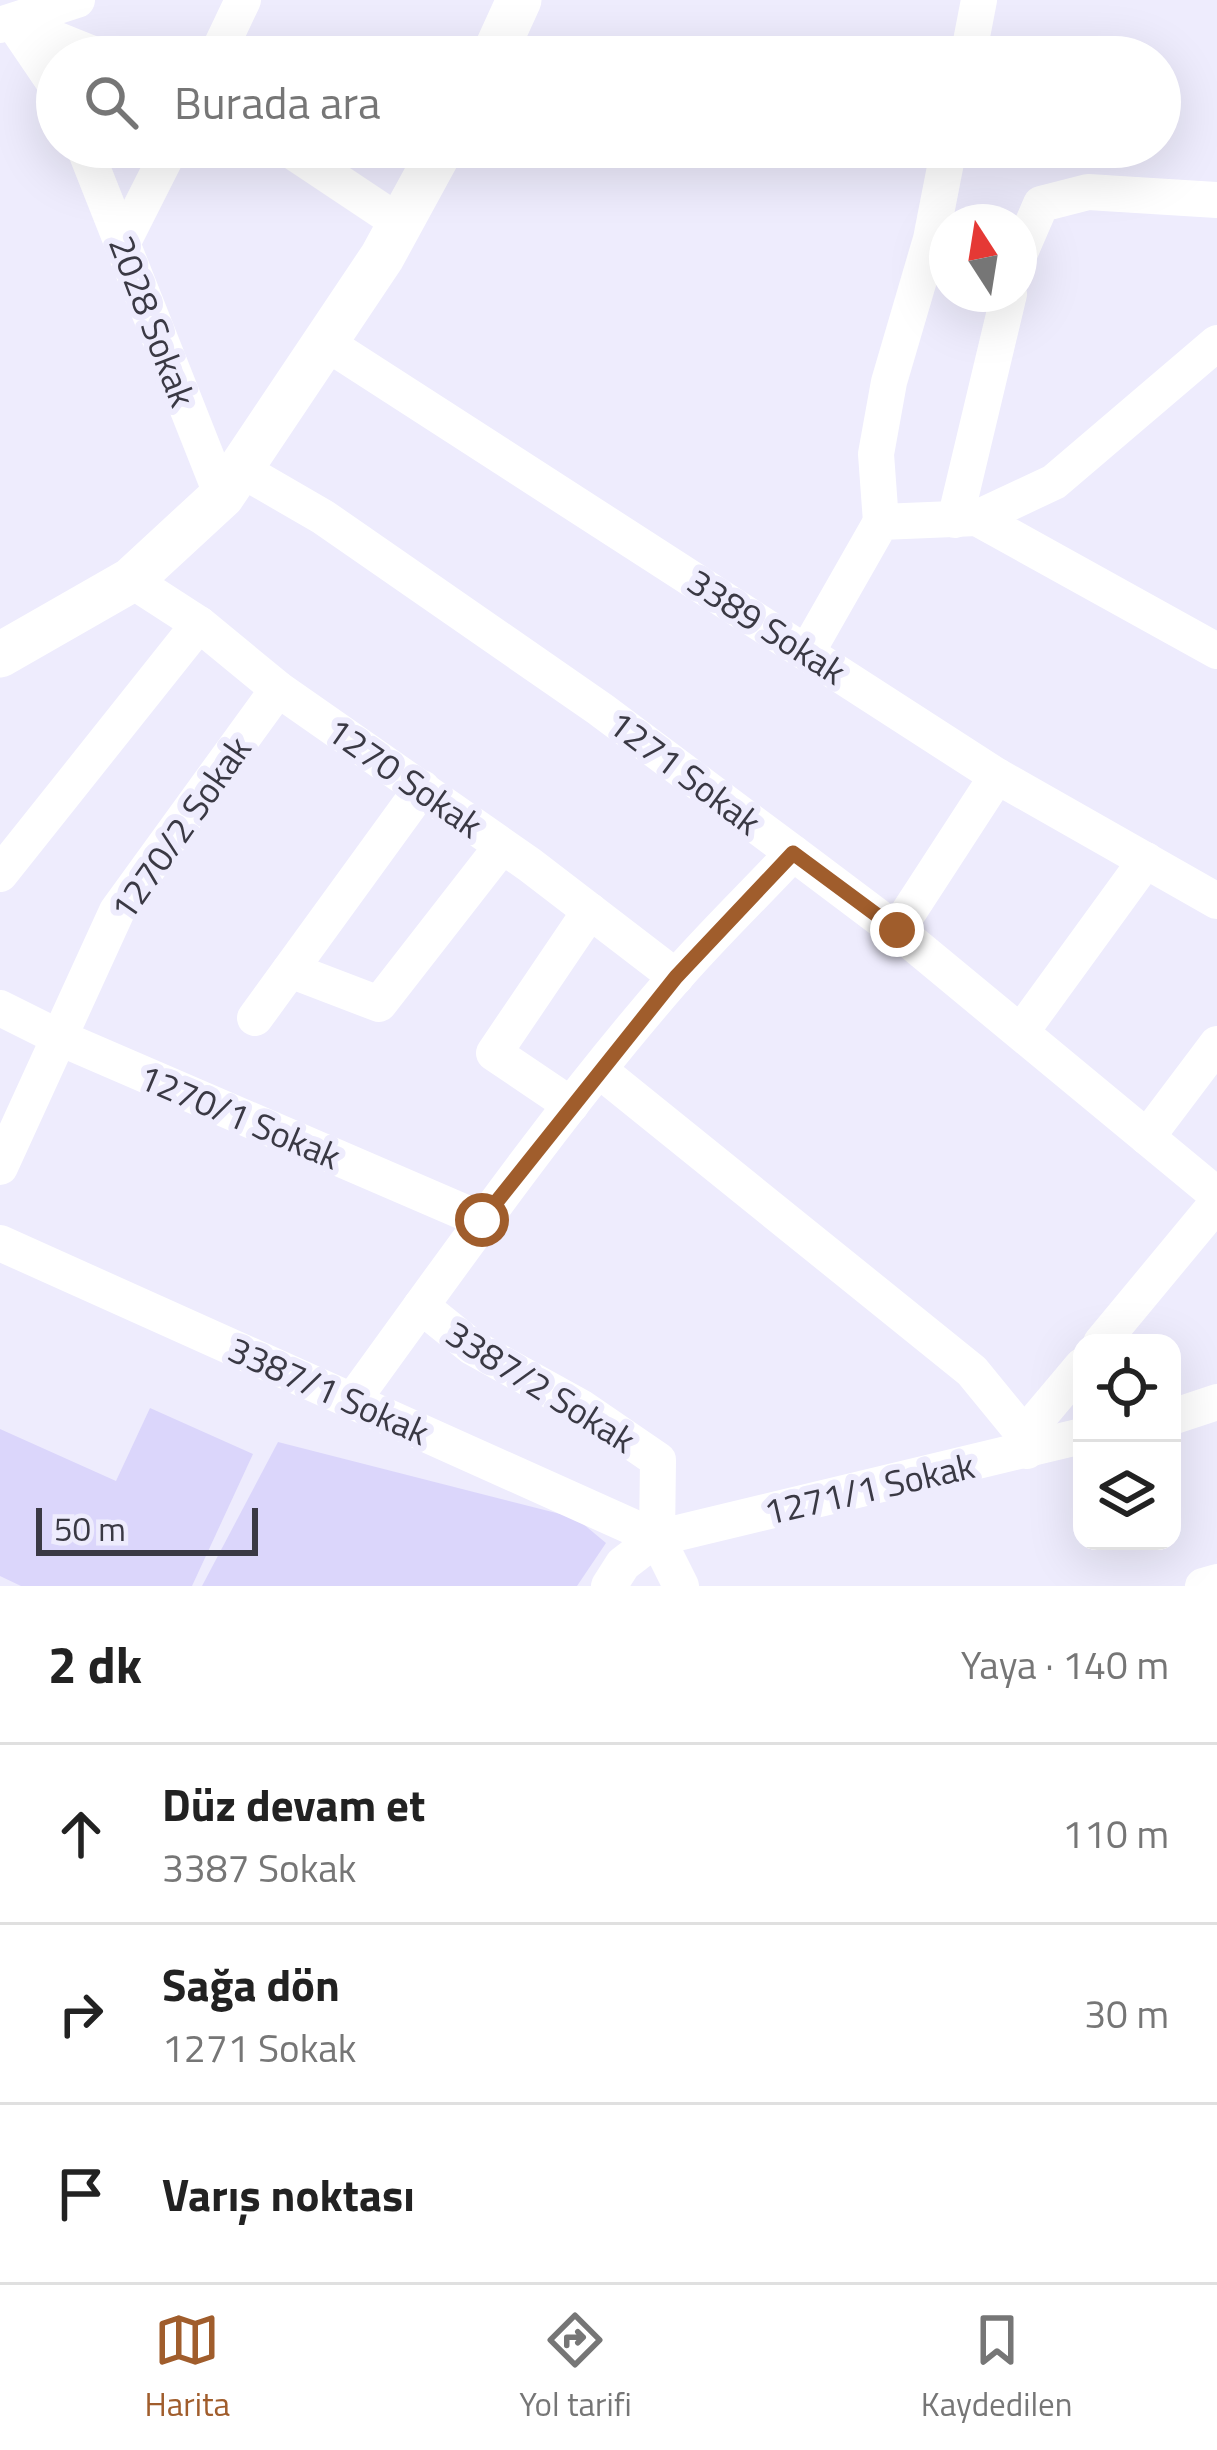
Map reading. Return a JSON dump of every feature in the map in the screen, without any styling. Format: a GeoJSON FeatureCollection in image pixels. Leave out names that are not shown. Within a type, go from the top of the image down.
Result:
{"type":"FeatureCollection","features":[{"type":"Feature","properties":{"kind":"main road"},"geometry":{"type":"LineString","coordinates":[[503,36],[520,0]]}},
{"type":"Feature","properties":{"kind":"main road"},"geometry":{"type":"LineString","coordinates":[[0,655],[131,580],[232,483],[382,257],[430,168]]}},
{"type":"Feature","properties":{"kind":"street"},"geometry":{"type":"LineString","coordinates":[[6,24],[77,0]]}},
{"type":"Feature","properties":{"kind":"street"},"geometry":{"type":"LineString","coordinates":[[225,36],[243,0]]}},
{"type":"Feature","properties":{"kind":"street"},"geometry":{"type":"LineString","coordinates":[[972,36],[979,0]]}},
{"type":"Feature","properties":{"kind":"street"},"geometry":{"type":"LineString","coordinates":[[6,24],[40,36]]}},
{"type":"Feature","properties":{"kind":"street"},"geometry":{"type":"LineString","coordinates":[[6,24],[36,61]]}},
{"type":"Feature","properties":{"kind":"street","name":"2028 Sokak"},"geometry":{"type":"LineString","coordinates":[[92,168],[122,244],[232,483]]}},
{"type":"Feature","properties":{"kind":"street"},"geometry":{"type":"LineString","coordinates":[[122,244],[160,168]]}},
{"type":"Feature","properties":{"kind":"street"},"geometry":{"type":"LineString","coordinates":[[318,168],[400,223]]}},
{"type":"Feature","properties":{"kind":"street"},"geometry":{"type":"LineString","coordinates":[[807,652],[881,522],[876,454],[889,382],[931,239],[946,168]]}},
{"type":"Feature","properties":{"kind":"street"},"geometry":{"type":"LineString","coordinates":[[1037,213],[1041,204],[1088,193],[1217,200]]}},
{"type":"Feature","properties":{"kind":"street"},"geometry":{"type":"LineString","coordinates":[[966,519],[1006,312]]}},
{"type":"Feature","properties":{"kind":"street","name":"3389 Sokak"},"geometry":{"type":"LineString","coordinates":[[323,341],[997,776],[1217,901]]}},
{"type":"Feature","properties":{"kind":"street"},"geometry":{"type":"LineString","coordinates":[[881,522],[966,519],[1054,482],[1217,343]]}},
{"type":"Feature","properties":{"kind":"street","name":"1271 Sokak"},"geometry":{"type":"LineString","coordinates":[[232,483],[323,517],[600,709],[897,930],[1217,1199]]}},
{"type":"Feature","properties":{"kind":"street"},"geometry":{"type":"LineString","coordinates":[[966,519],[1217,651]]}},
{"type":"Feature","properties":{"kind":"street","name":"1270 Sokak"},"geometry":{"type":"LineString","coordinates":[[131,580],[199,624],[278,688],[502,846],[676,977]]}},
{"type":"Feature","properties":{"kind":"street"},"geometry":{"type":"LineString","coordinates":[[0,874],[199,624]]}},
{"type":"Feature","properties":{"kind":"street","name":"1270/2 Sokak"},"geometry":{"type":"LineString","coordinates":[[0,1167],[117,911],[278,688]]}},
{"type":"Feature","properties":{"kind":"street"},"geometry":{"type":"LineString","coordinates":[[897,930],[997,776]]}},
{"type":"Feature","properties":{"kind":"street"},"geometry":{"type":"LineString","coordinates":[[255,1018],[422,788]]}},
{"type":"Feature","properties":{"kind":"street"},"geometry":{"type":"LineString","coordinates":[[290,970],[379,1004],[502,846]]}},
{"type":"Feature","properties":{"kind":"street"},"geometry":{"type":"LineString","coordinates":[[353,1400],[482,1220],[599,1070],[676,977],[793,853]]}},
{"type":"Feature","properties":{"kind":"street"},"geometry":{"type":"LineString","coordinates":[[1021,1032],[1146,860]]}},
{"type":"Feature","properties":{"kind":"street"},"geometry":{"type":"LineString","coordinates":[[571,1106],[494,1053],[590,911]]}},
{"type":"Feature","properties":{"kind":"street","name":"1270/1 Sokak"},"geometry":{"type":"LineString","coordinates":[[0,1008],[482,1220]]}},
{"type":"Feature","properties":{"kind":"street"},"geometry":{"type":"LineString","coordinates":[[1147,1137],[1217,1044]]}},
{"type":"Feature","properties":{"kind":"street"},"geometry":{"type":"LineString","coordinates":[[599,1070],[972,1371],[1026,1443],[1073,1378]]}},
{"type":"Feature","properties":{"kind":"street"},"geometry":{"type":"LineString","coordinates":[[1108,1334],[1217,1199]]}},
{"type":"Feature","properties":{"kind":"street","name":"3387/1 Sokak"},"geometry":{"type":"LineString","coordinates":[[0,1243],[656,1538]]}},
{"type":"Feature","properties":{"kind":"street","name":"3387/2 Sokak"},"geometry":{"type":"LineString","coordinates":[[421,1306],[472,1347],[582,1408],[658,1460],[656,1538]]}},
{"type":"Feature","properties":{"kind":"street"},"geometry":{"type":"LineString","coordinates":[[1181,1414],[1217,1402]]}},
{"type":"Feature","properties":{"kind":"street","name":"1271/1 Sokak"},"geometry":{"type":"LineString","coordinates":[[656,1538],[1026,1443],[1073,1437]]}},
{"type":"Feature","properties":{"kind":"street"},"geometry":{"type":"LineString","coordinates":[[616,1575],[656,1538],[681,1586]]}},
{"type":"Feature","properties":{"kind":"street"},"geometry":{"type":"LineString","coordinates":[[1203,1586],[1217,1582]]}},
{"type":"Feature","properties":{"kind":"shaded area"},"geometry":{"type":"Polygon","coordinates":[[[150,1408],[253,1454],[192,1586],[21,1586],[0,1576],[0,1429],[116,1481],[150,1408]]]}},
{"type":"Feature","properties":{"kind":"shaded area"},"geometry":{"type":"Polygon","coordinates":[[[278,1442],[576,1518],[606,1543],[577,1586],[202,1586],[278,1442]]]}},
{"type":"Feature","properties":{"kind":"route"},"geometry":{"type":"LineString","coordinates":[[482,1220],[676,977],[793,853],[897,930]]}}]}
